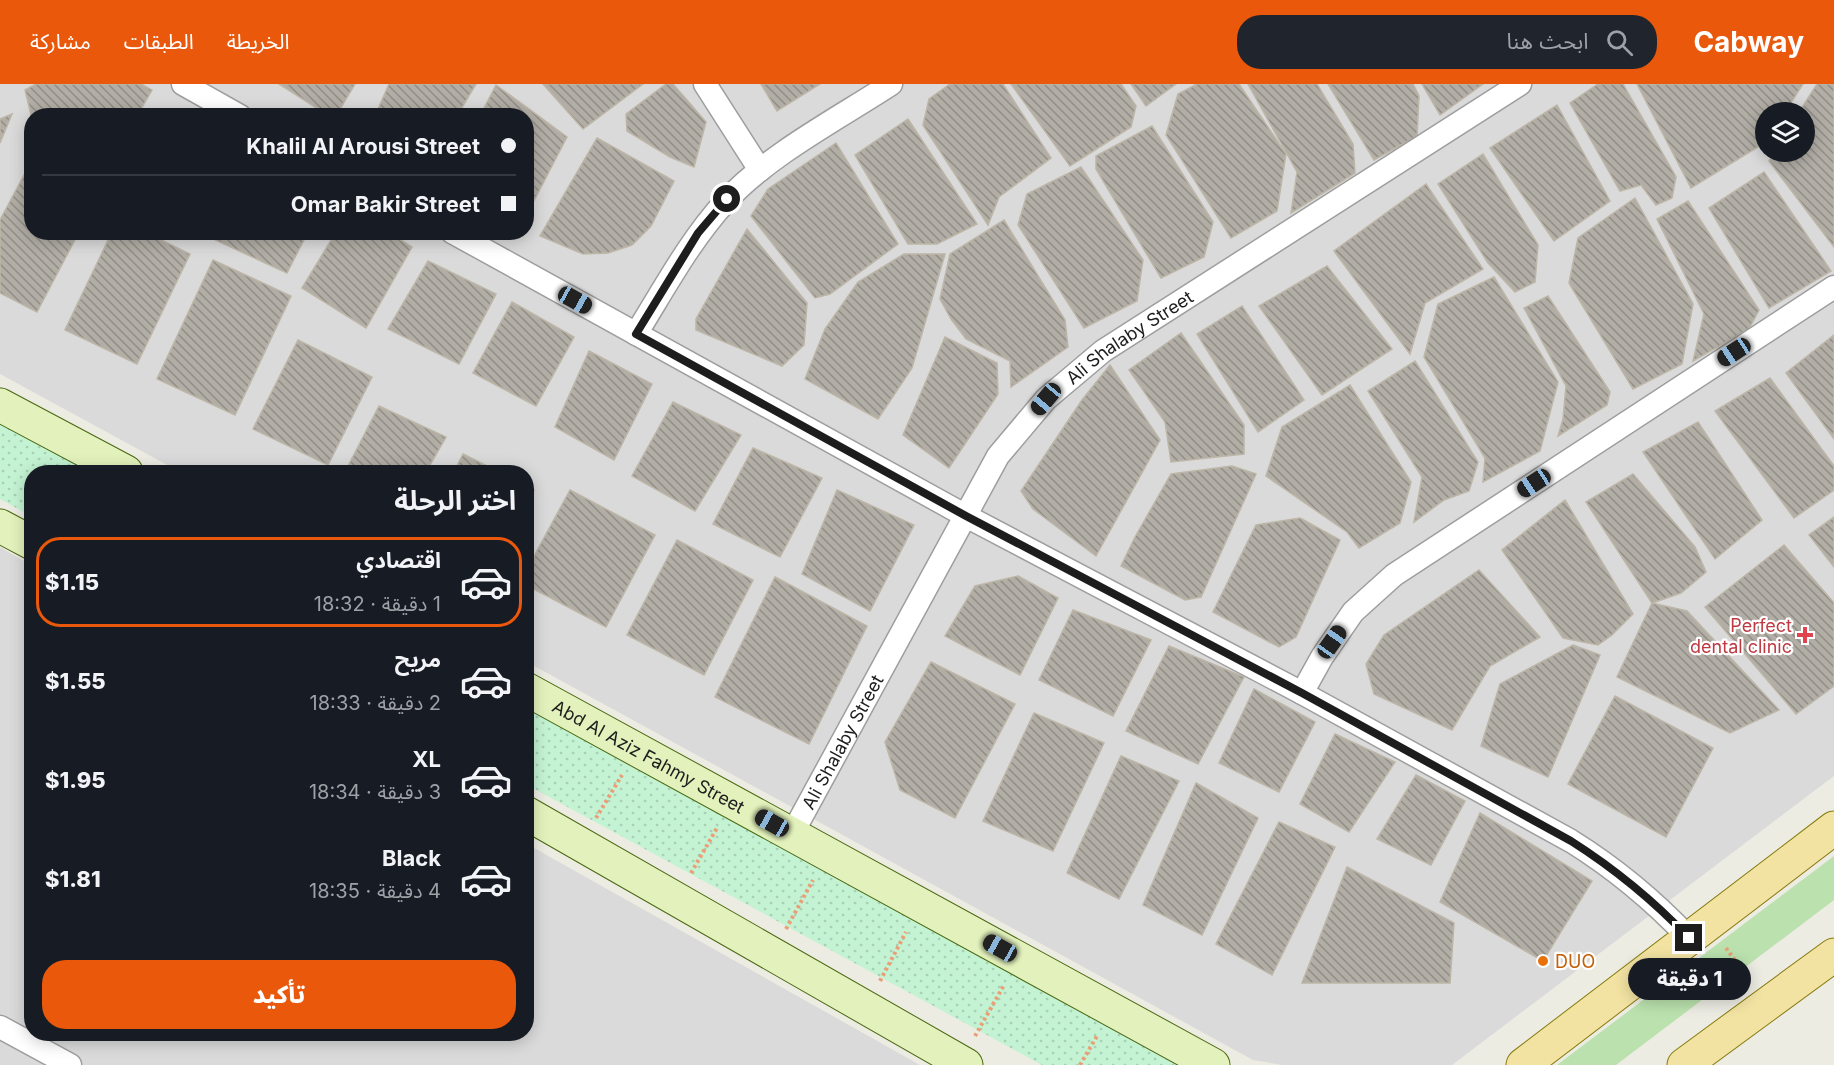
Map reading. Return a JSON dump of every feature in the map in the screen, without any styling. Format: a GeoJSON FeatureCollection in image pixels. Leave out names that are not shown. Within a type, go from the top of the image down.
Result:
{"type":"FeatureCollection","features":[{"type":"Feature","properties":{"kind":"main road"},"geometry":{"type":"LineString","coordinates":[[0,405],[113,465]]}},
{"type":"Feature","properties":{"kind":"main road"},"geometry":{"type":"LineString","coordinates":[[0,526],[24,539]]}},
{"type":"Feature","properties":{"kind":"main road","name":"Abd Al Aziz Fahmy Street"},"geometry":{"type":"LineString","coordinates":[[534,697],[637,749],[1213,1065]]}},
{"type":"Feature","properties":{"kind":"main road"},"geometry":{"type":"LineString","coordinates":[[534,818],[963,1064]]}},
{"type":"Feature","properties":{"kind":"main road"},"geometry":{"type":"LineString","coordinates":[[1523,1065],[1834,828]]}},
{"type":"Feature","properties":{"kind":"main road"},"geometry":{"type":"LineString","coordinates":[[1684,1065],[1834,955]]}},
{"type":"Feature","properties":{"kind":"street"},"geometry":{"type":"LineString","coordinates":[[183,84],[226,108]]}},
{"type":"Feature","properties":{"kind":"street"},"geometry":{"type":"LineString","coordinates":[[705,84],[760,170]]}},
{"type":"Feature","properties":{"kind":"street"},"geometry":{"type":"LineString","coordinates":[[636,334],[698,233],[727,199],[760,170],[891,84]]}},
{"type":"Feature","properties":{"kind":"street","name":"Ali Shalaby Street"},"geometry":{"type":"LineString","coordinates":[[792,834],[998,456],[1046,399],[1103,351],[1520,84]]}},
{"type":"Feature","properties":{"kind":"street"},"geometry":{"type":"LineString","coordinates":[[466,240],[966,516],[1302,693],[1571,841],[1604,862],[1698,931]]}},
{"type":"Feature","properties":{"kind":"street"},"geometry":{"type":"LineString","coordinates":[[1302,693],[1322,657],[1353,612],[1394,575],[1834,287]]}},
{"type":"Feature","properties":{"kind":"street"},"geometry":{"type":"LineString","coordinates":[[0,1028],[24,1041]]}},
{"type":"Feature","properties":{"kind":"street"},"geometry":{"type":"LineString","coordinates":[[25,1041],[70,1065]]}},
{"type":"Feature","properties":{"kind":"path"},"geometry":{"type":"LineString","coordinates":[[580,844],[637,749]]}},
{"type":"Feature","properties":{"kind":"path"},"geometry":{"type":"LineString","coordinates":[[676,899],[732,801]]}},
{"type":"Feature","properties":{"kind":"path"},"geometry":{"type":"LineString","coordinates":[[772,954],[828,853]]}},
{"type":"Feature","properties":{"kind":"path"},"geometry":{"type":"LineString","coordinates":[[866,1007],[921,905]]}},
{"type":"Feature","properties":{"kind":"path"},"geometry":{"type":"LineString","coordinates":[[1698,931],[1768,1004]]}},
{"type":"Feature","properties":{"kind":"path"},"geometry":{"type":"LineString","coordinates":[[963,1064],[1019,958]]}},
{"type":"Feature","properties":{"kind":"shaded area"},"geometry":{"type":"Polygon","coordinates":[[[0,84],[1834,84],[1834,776],[1452,1065],[1282,1065],[1253,1060],[534,666],[534,465],[167,465],[0,374],[0,84]]]}},
{"type":"Feature","properties":{"kind":"shaded area"},"geometry":{"type":"Polygon","coordinates":[[[0,547],[24,561],[24,1041],[534,1041],[534,848],[920,1065],[0,1065],[0,547]]]}},
{"type":"Feature","properties":{"kind":"green space"},"geometry":{"type":"Polygon","coordinates":[[[0,421],[83,465],[24,465],[24,512],[0,499],[0,421]]]}},
{"type":"Feature","properties":{"kind":"green space"},"geometry":{"type":"Polygon","coordinates":[[[534,710],[1188,1065],[1042,1065],[534,789],[534,710]]]}},
{"type":"Feature","properties":{"kind":"green space"},"geometry":{"type":"Polygon","coordinates":[[[1834,856],[1834,900],[1616,1065],[1557,1065],[1834,856]]]}},
{"type":"Feature","properties":{"kind":"building"},"geometry":{"type":"Polygon","coordinates":[[[36,84],[141,84],[152,90],[142,108],[29,108],[25,90],[36,84]]]}},
{"type":"Feature","properties":{"kind":"building"},"geometry":{"type":"Polygon","coordinates":[[[279,84],[355,84],[341,108],[316,108],[279,84]]]}},
{"type":"Feature","properties":{"kind":"building"},"geometry":{"type":"Polygon","coordinates":[[[389,84],[476,84],[462,108],[378,108],[389,84]]]}},
{"type":"Feature","properties":{"kind":"building"},"geometry":{"type":"Polygon","coordinates":[[[543,84],[643,84],[583,129],[543,84]]]}},
{"type":"Feature","properties":{"kind":"building"},"geometry":{"type":"Polygon","coordinates":[[[666,84],[673,84],[706,122],[694,167],[670,157],[627,131],[626,114],[666,84]]]}},
{"type":"Feature","properties":{"kind":"building"},"geometry":{"type":"Polygon","coordinates":[[[761,84],[820,84],[777,111],[761,84]]]}},
{"type":"Feature","properties":{"kind":"building"},"geometry":{"type":"Polygon","coordinates":[[[950,84],[1003,84],[1051,158],[999,197],[988,225],[923,125],[929,99],[950,84]]]}},
{"type":"Feature","properties":{"kind":"building"},"geometry":{"type":"Polygon","coordinates":[[[1011,84],[1121,84],[1136,106],[1131,127],[1070,166],[1011,84]]]}},
{"type":"Feature","properties":{"kind":"building"},"geometry":{"type":"Polygon","coordinates":[[[1131,84],[1176,84],[1146,106],[1131,84]]]}},
{"type":"Feature","properties":{"kind":"building"},"geometry":{"type":"Polygon","coordinates":[[[1197,84],[1239,84],[1286,154],[1277,211],[1231,238],[1166,135],[1178,94],[1197,84]]]}},
{"type":"Feature","properties":{"kind":"building"},"geometry":{"type":"Polygon","coordinates":[[[1248,84],[1317,84],[1353,144],[1355,173],[1291,213],[1297,172],[1248,84]]]}},
{"type":"Feature","properties":{"kind":"building"},"geometry":{"type":"Polygon","coordinates":[[[1328,84],[1413,84],[1419,96],[1417,136],[1374,160],[1328,84]]]}},
{"type":"Feature","properties":{"kind":"building"},"geometry":{"type":"Polygon","coordinates":[[[1422,84],[1483,84],[1440,115],[1422,84]]]}},
{"type":"Feature","properties":{"kind":"building"},"geometry":{"type":"Polygon","coordinates":[[[1598,84],[1623,84],[1676,177],[1672,198],[1656,205],[1641,185],[1620,191],[1570,103],[1598,84]]]}},
{"type":"Feature","properties":{"kind":"building"},"geometry":{"type":"Polygon","coordinates":[[[1637,84],[1803,84],[1791,102],[1755,102],[1755,149],[1691,188],[1637,84]]]}},
{"type":"Feature","properties":{"kind":"building"},"geometry":{"type":"Polygon","coordinates":[[[1817,84],[1834,84],[1834,247],[1770,162],[1815,162],[1815,102],[1805,102],[1817,84]]]}},
{"type":"Feature","properties":{"kind":"building"},"geometry":{"type":"Polygon","coordinates":[[[496,85],[527,108],[484,108],[496,85]]]}},
{"type":"Feature","properties":{"kind":"building"},"geometry":{"type":"Polygon","coordinates":[[[1557,105],[1610,201],[1554,241],[1490,148],[1557,105]]]}},
{"type":"Feature","properties":{"kind":"building"},"geometry":{"type":"Polygon","coordinates":[[[534,113],[567,137],[534,201],[534,113]]]}},
{"type":"Feature","properties":{"kind":"building"},"geometry":{"type":"Polygon","coordinates":[[[12,114],[0,143],[0,119],[12,114]]]}},
{"type":"Feature","properties":{"kind":"building"},"geometry":{"type":"Polygon","coordinates":[[[908,119],[977,224],[937,244],[908,244],[855,155],[908,119]]]}},
{"type":"Feature","properties":{"kind":"building"},"geometry":{"type":"Polygon","coordinates":[[[1152,126],[1213,222],[1204,257],[1161,278],[1096,169],[1096,156],[1152,126]]]}},
{"type":"Feature","properties":{"kind":"building"},"geometry":{"type":"Polygon","coordinates":[[[597,138],[674,181],[651,226],[632,245],[608,253],[583,254],[540,236],[597,138]]]}},
{"type":"Feature","properties":{"kind":"building"},"geometry":{"type":"Polygon","coordinates":[[[836,143],[898,244],[830,294],[815,298],[751,216],[768,189],[836,143]]]}},
{"type":"Feature","properties":{"kind":"building"},"geometry":{"type":"Polygon","coordinates":[[[1483,154],[1538,245],[1535,282],[1515,292],[1488,263],[1438,184],[1483,154]]]}},
{"type":"Feature","properties":{"kind":"building"},"geometry":{"type":"Polygon","coordinates":[[[1081,167],[1143,260],[1137,301],[1084,328],[1018,225],[1027,194],[1081,167]]]}},
{"type":"Feature","properties":{"kind":"building"},"geometry":{"type":"Polygon","coordinates":[[[1764,172],[1831,271],[1769,308],[1709,208],[1764,172]]]}},
{"type":"Feature","properties":{"kind":"building"},"geometry":{"type":"Polygon","coordinates":[[[24,175],[24,240],[75,240],[37,312],[0,293],[0,220],[24,175]]]}},
{"type":"Feature","properties":{"kind":"building"},"geometry":{"type":"Polygon","coordinates":[[[1426,184],[1483,269],[1425,303],[1410,354],[1334,251],[1426,184]]]}},
{"type":"Feature","properties":{"kind":"building"},"geometry":{"type":"Polygon","coordinates":[[[1635,198],[1693,304],[1682,364],[1633,389],[1569,283],[1578,238],[1635,198]]]}},
{"type":"Feature","properties":{"kind":"building"},"geometry":{"type":"Polygon","coordinates":[[[1688,201],[1759,310],[1749,329],[1693,361],[1704,314],[1657,219],[1688,201]]]}},
{"type":"Feature","properties":{"kind":"building"},"geometry":{"type":"Polygon","coordinates":[[[1004,220],[1065,320],[1068,347],[1011,387],[1010,361],[966,339],[940,299],[950,254],[1004,220]]]}},
{"type":"Feature","properties":{"kind":"building"},"geometry":{"type":"Polygon","coordinates":[[[747,229],[807,303],[804,345],[782,366],[696,330],[696,319],[747,229]]]}},
{"type":"Feature","properties":{"kind":"building"},"geometry":{"type":"Polygon","coordinates":[[[108,240],[161,240],[190,254],[137,364],[65,330],[108,240]]]}},
{"type":"Feature","properties":{"kind":"building"},"geometry":{"type":"Polygon","coordinates":[[[215,240],[304,240],[287,273],[215,240]]]}},
{"type":"Feature","properties":{"kind":"building"},"geometry":{"type":"Polygon","coordinates":[[[331,240],[401,240],[412,247],[366,328],[302,288],[331,240]]]}},
{"type":"Feature","properties":{"kind":"building"},"geometry":{"type":"Polygon","coordinates":[[[904,254],[945,254],[912,368],[878,419],[805,379],[825,329],[858,282],[904,254]]]}},
{"type":"Feature","properties":{"kind":"building"},"geometry":{"type":"Polygon","coordinates":[[[213,260],[291,296],[235,415],[157,379],[213,260]]]}},
{"type":"Feature","properties":{"kind":"building"},"geometry":{"type":"Polygon","coordinates":[[[428,261],[496,294],[459,364],[388,329],[428,261]]]}},
{"type":"Feature","properties":{"kind":"building"},"geometry":{"type":"Polygon","coordinates":[[[1327,266],[1392,349],[1322,395],[1259,306],[1327,266]]]}},
{"type":"Feature","properties":{"kind":"building"},"geometry":{"type":"Polygon","coordinates":[[[1494,277],[1558,382],[1540,451],[1483,482],[1485,458],[1424,357],[1438,304],[1494,277]]]}},
{"type":"Feature","properties":{"kind":"building"},"geometry":{"type":"Polygon","coordinates":[[[1548,296],[1610,392],[1607,405],[1558,436],[1563,419],[1566,386],[1524,308],[1548,296]]]}},
{"type":"Feature","properties":{"kind":"building"},"geometry":{"type":"Polygon","coordinates":[[[512,302],[574,337],[536,406],[473,373],[512,302]]]}},
{"type":"Feature","properties":{"kind":"building"},"geometry":{"type":"Polygon","coordinates":[[[1242,306],[1304,400],[1258,432],[1197,334],[1242,306]]]}},
{"type":"Feature","properties":{"kind":"building"},"geometry":{"type":"Polygon","coordinates":[[[1181,333],[1244,425],[1244,454],[1171,462],[1165,422],[1129,370],[1181,333]]]}},
{"type":"Feature","properties":{"kind":"building"},"geometry":{"type":"Polygon","coordinates":[[[1834,335],[1834,439],[1786,373],[1834,335]]]}},
{"type":"Feature","properties":{"kind":"building"},"geometry":{"type":"Polygon","coordinates":[[[945,337],[997,363],[998,394],[949,468],[903,435],[945,337]]]}},
{"type":"Feature","properties":{"kind":"building"},"geometry":{"type":"Polygon","coordinates":[[[298,340],[372,377],[328,465],[253,429],[298,340]]]}},
{"type":"Feature","properties":{"kind":"building"},"geometry":{"type":"Polygon","coordinates":[[[589,351],[652,384],[614,460],[555,427],[589,351]]]}},
{"type":"Feature","properties":{"kind":"building"},"geometry":{"type":"Polygon","coordinates":[[[1415,361],[1478,462],[1469,491],[1444,500],[1414,522],[1422,477],[1368,391],[1415,361]]]}},
{"type":"Feature","properties":{"kind":"building"},"geometry":{"type":"Polygon","coordinates":[[[1110,365],[1160,440],[1096,556],[1033,509],[1021,491],[1082,400],[1110,365]]]}},
{"type":"Feature","properties":{"kind":"building"},"geometry":{"type":"Polygon","coordinates":[[[1770,378],[1834,466],[1834,490],[1794,518],[1715,411],[1770,378]]]}},
{"type":"Feature","properties":{"kind":"building"},"geometry":{"type":"Polygon","coordinates":[[[1350,385],[1411,482],[1400,523],[1359,548],[1347,532],[1266,476],[1282,427],[1350,385]]]}},
{"type":"Feature","properties":{"kind":"building"},"geometry":{"type":"Polygon","coordinates":[[[673,402],[741,435],[695,511],[632,476],[673,402]]]}},
{"type":"Feature","properties":{"kind":"building"},"geometry":{"type":"Polygon","coordinates":[[[379,406],[446,437],[430,465],[349,465],[379,406]]]}},
{"type":"Feature","properties":{"kind":"building"},"geometry":{"type":"Polygon","coordinates":[[[1698,422],[1762,520],[1715,559],[1643,452],[1698,422]]]}},
{"type":"Feature","properties":{"kind":"building"},"geometry":{"type":"Polygon","coordinates":[[[753,448],[822,478],[780,557],[713,524],[753,448]]]}},
{"type":"Feature","properties":{"kind":"building"},"geometry":{"type":"Polygon","coordinates":[[[463,454],[485,465],[458,465],[463,454]]]}},
{"type":"Feature","properties":{"kind":"building"},"geometry":{"type":"Polygon","coordinates":[[[1232,466],[1256,474],[1201,597],[1185,600],[1121,566],[1171,474],[1232,466]]]}},
{"type":"Feature","properties":{"kind":"building"},"geometry":{"type":"Polygon","coordinates":[[[1633,474],[1695,547],[1706,572],[1681,593],[1652,603],[1586,502],[1633,474]]]}},
{"type":"Feature","properties":{"kind":"building"},"geometry":{"type":"Polygon","coordinates":[[[570,490],[655,535],[606,627],[534,589],[534,556],[570,490]]]}},
{"type":"Feature","properties":{"kind":"building"},"geometry":{"type":"Polygon","coordinates":[[[837,490],[914,525],[870,611],[802,574],[837,490]]]}},
{"type":"Feature","properties":{"kind":"building"},"geometry":{"type":"Polygon","coordinates":[[[1565,500],[1633,614],[1598,645],[1563,638],[1502,550],[1565,500]]]}},
{"type":"Feature","properties":{"kind":"building"},"geometry":{"type":"Polygon","coordinates":[[[1834,517],[1834,567],[1809,535],[1834,517]]]}},
{"type":"Feature","properties":{"kind":"building"},"geometry":{"type":"Polygon","coordinates":[[[1300,518],[1340,540],[1296,637],[1279,647],[1213,612],[1256,525],[1300,518]]]}},
{"type":"Feature","properties":{"kind":"building"},"geometry":{"type":"Polygon","coordinates":[[[677,540],[753,580],[704,675],[627,635],[677,540]]]}},
{"type":"Feature","properties":{"kind":"building"},"geometry":{"type":"Polygon","coordinates":[[[1784,545],[1834,603],[1834,686],[1796,714],[1705,607],[1784,545]]]}},
{"type":"Feature","properties":{"kind":"building"},"geometry":{"type":"Polygon","coordinates":[[[1479,570],[1540,637],[1490,666],[1452,730],[1374,694],[1366,664],[1384,635],[1479,570]]]}},
{"type":"Feature","properties":{"kind":"building"},"geometry":{"type":"Polygon","coordinates":[[[1018,576],[1058,598],[1020,675],[945,636],[975,586],[1018,576]]]}},
{"type":"Feature","properties":{"kind":"building"},"geometry":{"type":"Polygon","coordinates":[[[775,577],[867,626],[809,744],[715,697],[775,577]]]}},
{"type":"Feature","properties":{"kind":"building"},"geometry":{"type":"Polygon","coordinates":[[[1652,603],[1687,611],[1779,710],[1730,733],[1617,677],[1652,603]]]}},
{"type":"Feature","properties":{"kind":"building"},"geometry":{"type":"Polygon","coordinates":[[[1073,610],[1151,640],[1113,716],[1039,680],[1073,610]]]}},
{"type":"Feature","properties":{"kind":"building"},"geometry":{"type":"Polygon","coordinates":[[[1573,645],[1600,655],[1548,777],[1481,746],[1500,684],[1573,645]]]}},
{"type":"Feature","properties":{"kind":"building"},"geometry":{"type":"Polygon","coordinates":[[[1169,646],[1244,677],[1198,764],[1126,731],[1169,646]]]}},
{"type":"Feature","properties":{"kind":"building"},"geometry":{"type":"Polygon","coordinates":[[[931,662],[1015,704],[955,818],[900,790],[885,742],[931,662]]]}},
{"type":"Feature","properties":{"kind":"building"},"geometry":{"type":"Polygon","coordinates":[[[1254,689],[1315,722],[1279,792],[1219,763],[1254,689]]]}},
{"type":"Feature","properties":{"kind":"building"},"geometry":{"type":"Polygon","coordinates":[[[1615,696],[1713,748],[1666,837],[1568,784],[1615,696]]]}},
{"type":"Feature","properties":{"kind":"building"},"geometry":{"type":"Polygon","coordinates":[[[1034,713],[1104,743],[1053,851],[983,821],[1034,713]]]}},
{"type":"Feature","properties":{"kind":"building"},"geometry":{"type":"Polygon","coordinates":[[[1335,734],[1395,762],[1349,832],[1300,804],[1335,734]]]}},
{"type":"Feature","properties":{"kind":"building"},"geometry":{"type":"Polygon","coordinates":[[[1121,756],[1179,781],[1119,899],[1067,873],[1121,756]]]}},
{"type":"Feature","properties":{"kind":"building"},"geometry":{"type":"Polygon","coordinates":[[[1416,775],[1465,801],[1431,865],[1377,839],[1416,775]]]}},
{"type":"Feature","properties":{"kind":"building"},"geometry":{"type":"Polygon","coordinates":[[[1196,783],[1258,818],[1202,935],[1143,905],[1196,783]]]}},
{"type":"Feature","properties":{"kind":"building"},"geometry":{"type":"Polygon","coordinates":[[[1480,813],[1592,881],[1543,961],[1440,902],[1480,813]]]}},
{"type":"Feature","properties":{"kind":"building"},"geometry":{"type":"Polygon","coordinates":[[[1279,822],[1335,847],[1272,975],[1216,944],[1279,822]]]}},
{"type":"Feature","properties":{"kind":"building"},"geometry":{"type":"Polygon","coordinates":[[[1347,867],[1454,923],[1450,983],[1302,983],[1347,867]]]}},
{"type":"Feature","properties":{"kind":"place","name":"Perfect dental clinic"},"geometry":{"type":"Point","coordinates":[1805,635]}},
{"type":"Feature","properties":{"kind":"place","name":"DUO"},"geometry":{"type":"Point","coordinates":[1543,961]}},
{"type":"Feature","properties":{"kind":"route"},"geometry":{"type":"LineString","coordinates":[[727,199],[698,233],[636,334],[966,516],[1302,693],[1571,841],[1635,885],[1689,938]]}}]}
